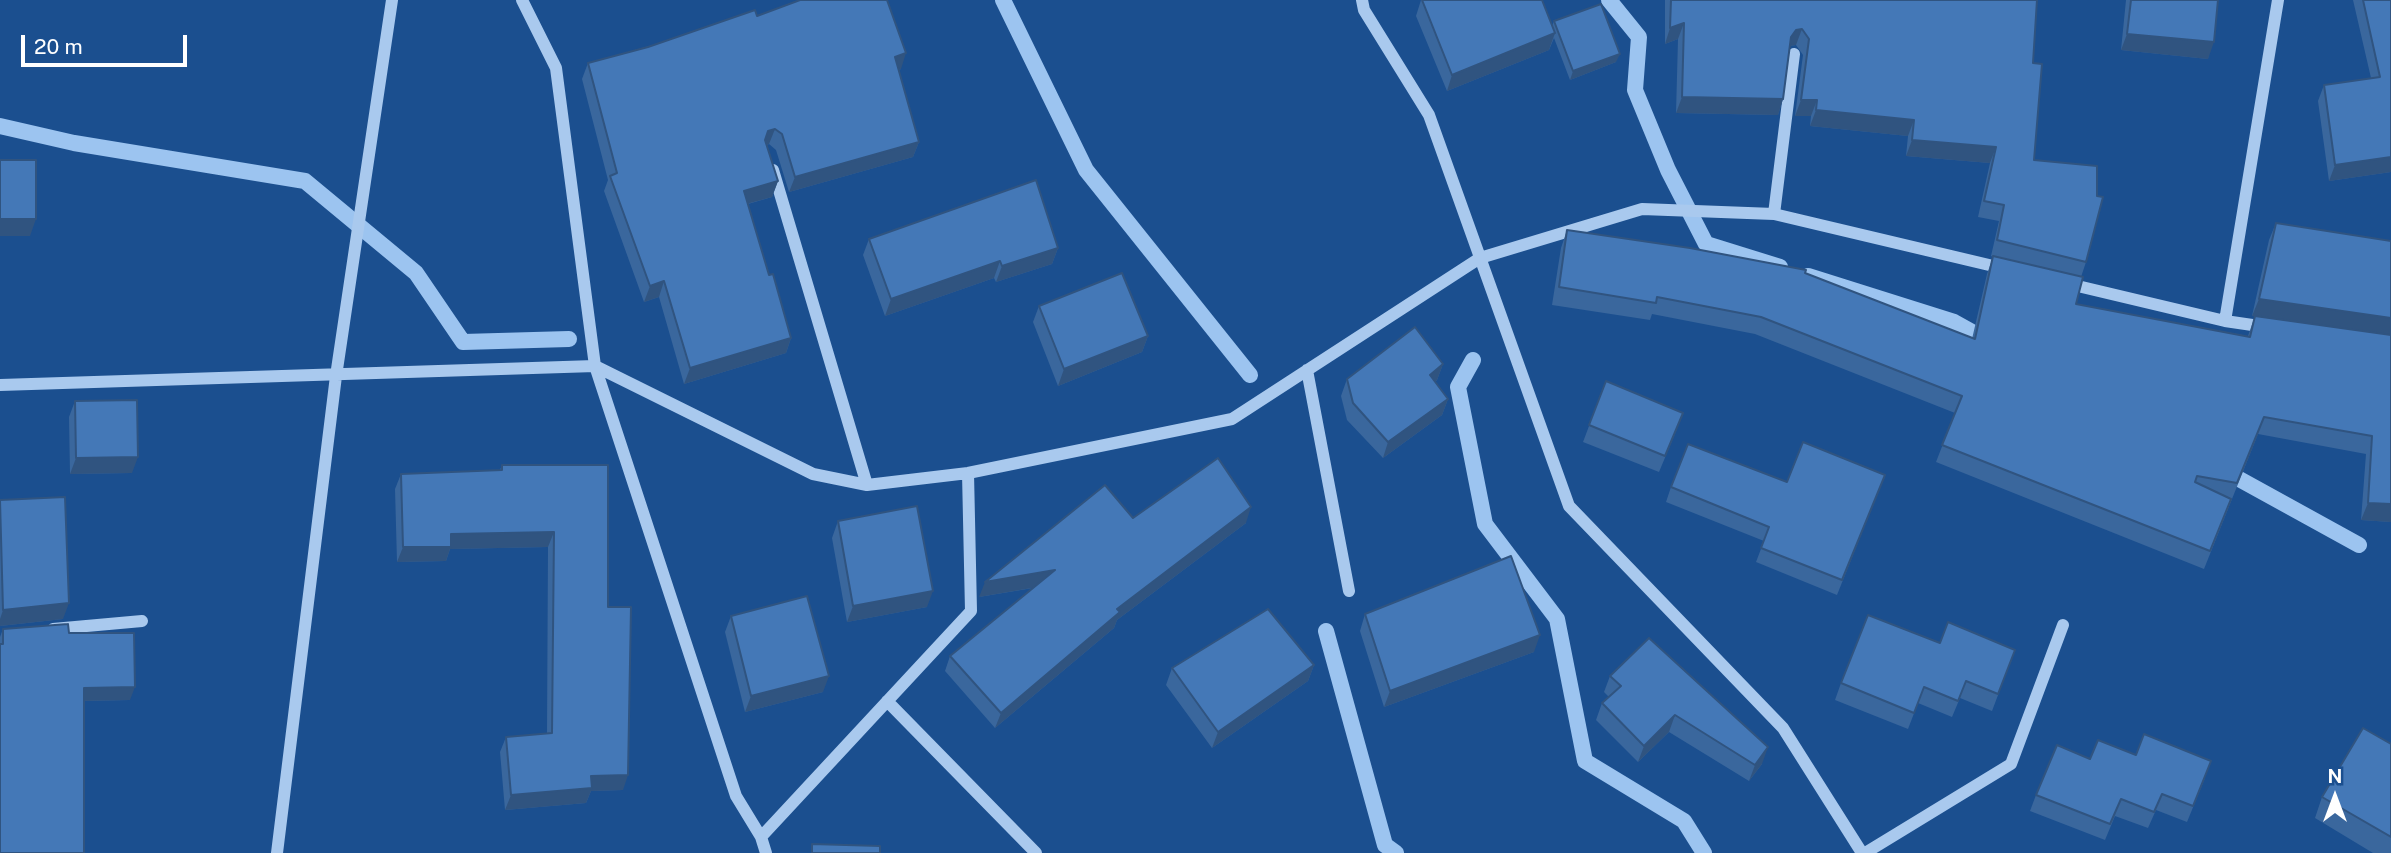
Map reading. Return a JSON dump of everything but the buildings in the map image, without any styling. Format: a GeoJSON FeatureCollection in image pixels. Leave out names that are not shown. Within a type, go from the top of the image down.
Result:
{"type":"FeatureCollection","features":[{"type":"Feature","properties":{"kind":"street"},"geometry":{"type":"LineString","coordinates":[[277,853],[335,376],[392,0]]}},
{"type":"Feature","properties":{"kind":"street"},"geometry":{"type":"LineString","coordinates":[[522,0],[556,68],[595,366],[736,796],[761,837],[766,853]]}},
{"type":"Feature","properties":{"kind":"street"},"geometry":{"type":"LineString","coordinates":[[1362,0],[1364,10],[1429,115],[1569,506],[1783,728],[1864,853],[2011,764],[2063,625]]}},
{"type":"Feature","properties":{"kind":"street"},"geometry":{"type":"LineString","coordinates":[[2225,321],[2278,0]]}},
{"type":"Feature","properties":{"kind":"street"},"geometry":{"type":"LineString","coordinates":[[1774,214],[1794,54]]}},
{"type":"Feature","properties":{"kind":"street"},"geometry":{"type":"LineString","coordinates":[[768,153],[867,485]]}},
{"type":"Feature","properties":{"kind":"street"},"geometry":{"type":"LineString","coordinates":[[0,385],[595,366],[813,474],[867,485],[968,473],[1231,419],[1480,258],[1642,209],[1774,214],[2026,274]]}},
{"type":"Feature","properties":{"kind":"street"},"geometry":{"type":"LineString","coordinates":[[2053,280],[2225,321],[2281,329]]}},
{"type":"Feature","properties":{"kind":"street"},"geometry":{"type":"LineString","coordinates":[[1307,370],[1349,591]]}},
{"type":"Feature","properties":{"kind":"street"},"geometry":{"type":"LineString","coordinates":[[761,837],[971,611],[968,473]]}},
{"type":"Feature","properties":{"kind":"street"},"geometry":{"type":"LineString","coordinates":[[39,631],[142,621]]}},
{"type":"Feature","properties":{"kind":"street"},"geometry":{"type":"LineString","coordinates":[[887,701],[1036,853]]}},
{"type":"Feature","properties":{"kind":"waterway"},"geometry":{"type":"LineString","coordinates":[[1003,0],[1086,170],[1250,375]]}},
{"type":"Feature","properties":{"kind":"waterway"},"geometry":{"type":"LineString","coordinates":[[1609,0],[1639,37],[1635,90],[1668,170],[1706,244],[1780,267]]}},
{"type":"Feature","properties":{"kind":"waterway"},"geometry":{"type":"LineString","coordinates":[[0,126],[74,143],[305,181],[416,273],[463,342],[569,339]]}},
{"type":"Feature","properties":{"kind":"waterway"},"geometry":{"type":"LineString","coordinates":[[1808,276],[1954,322],[1990,342]]}},
{"type":"Feature","properties":{"kind":"waterway"},"geometry":{"type":"LineString","coordinates":[[1473,360],[1458,387],[1485,524],[1557,619],[1585,761],[1684,821],[1704,853]]}},
{"type":"Feature","properties":{"kind":"waterway"},"geometry":{"type":"LineString","coordinates":[[2221,469],[2359,545]]}},
{"type":"Feature","properties":{"kind":"waterway"},"geometry":{"type":"LineString","coordinates":[[1326,631],[1385,845],[1396,853]]}}]}
